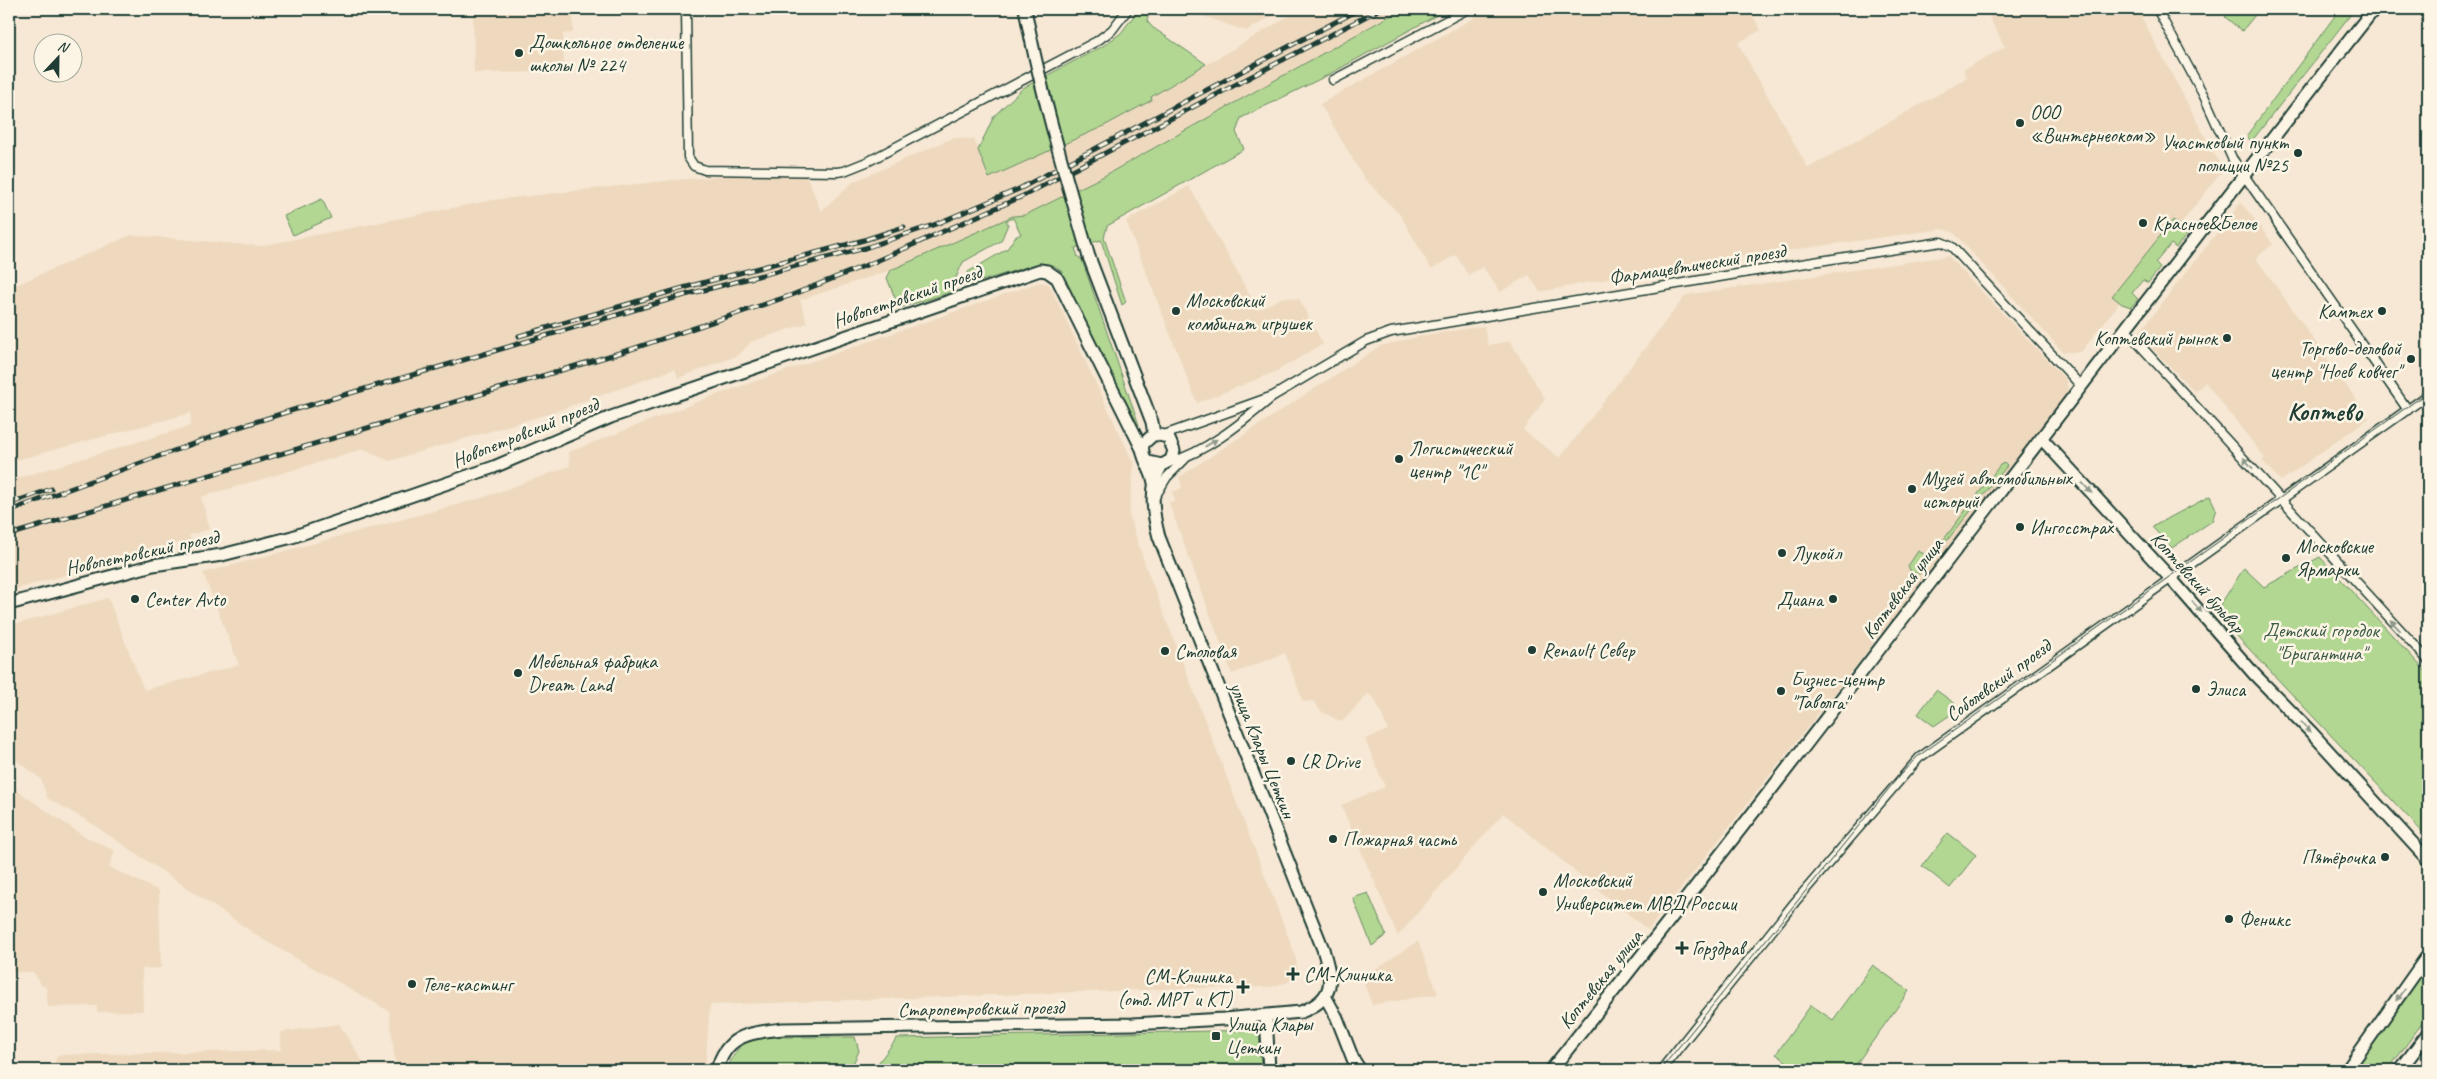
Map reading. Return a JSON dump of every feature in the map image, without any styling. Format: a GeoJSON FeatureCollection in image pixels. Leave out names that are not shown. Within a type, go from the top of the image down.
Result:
{"type":"FeatureCollection","features":[{"type":"Feature","properties":{"kind":"street"},"geometry":{"type":"LineString","coordinates":[[686,9],[688,157],[694,166],[705,170],[837,172],[869,161],[1097,41],[1112,30],[1128,9]]}},
{"type":"Feature","properties":{"kind":"street"},"geometry":{"type":"LineString","coordinates":[[1025,9],[1032,47],[1058,153],[1089,257],[1152,422],[1159,434],[1172,441],[1174,451],[1164,464],[1148,462],[1142,449],[1146,439],[1159,434]]}},
{"type":"Feature","properties":{"kind":"street"},"geometry":{"type":"LineString","coordinates":[[1334,80],[1468,9]]}},
{"type":"Feature","properties":{"kind":"street"},"geometry":{"type":"LineString","coordinates":[[2157,9],[2204,96],[2232,158],[2408,410]]}},
{"type":"Feature","properties":{"kind":"street","name":"Коптевская улица"},"geometry":{"type":"LineString","coordinates":[[1551,1070],[1665,928],[1946,560],[2042,439],[2374,9]]}},
{"type":"Feature","properties":{"kind":"street","name":"Фармацевтический проезд"},"geometry":{"type":"LineString","coordinates":[[1153,506],[1156,496],[1167,477],[1188,457],[1219,438],[1273,396],[1366,341],[1391,332],[1941,242],[1952,247],[2082,387]]}},
{"type":"Feature","properties":{"kind":"street","name":"Новопетровский проезд"},"geometry":{"type":"LineString","coordinates":[[9,604],[153,566],[222,555],[292,537],[494,468],[611,418],[1040,270],[1047,271],[1057,278],[1142,449]]}},
{"type":"Feature","properties":{"kind":"street"},"geometry":{"type":"LineString","coordinates":[[2126,330],[2428,660]]}},
{"type":"Feature","properties":{"kind":"street","name":"Соболевский проезд"},"geometry":{"type":"LineString","coordinates":[[1660,1070],[1795,902],[1919,758],[2428,395]]}},
{"type":"Feature","properties":{"kind":"street","name":"Фармацевтический проезд"},"geometry":{"type":"LineString","coordinates":[[1159,434],[1273,396]]}},
{"type":"Feature","properties":{"kind":"street","name":"Коптевский бульвар"},"geometry":{"type":"LineString","coordinates":[[2042,439],[2171,579],[2255,675],[2318,739],[2428,860]]}},
{"type":"Feature","properties":{"kind":"street","name":"Фармацевтический проезд"},"geometry":{"type":"LineString","coordinates":[[1164,464],[1188,457]]}},
{"type":"Feature","properties":{"kind":"street","name":"улица Клары Цеткин"},"geometry":{"type":"LineString","coordinates":[[1148,462],[1152,470],[1153,506],[1159,537],[1168,562],[1323,948],[1331,981],[1325,996]]}},
{"type":"Feature","properties":{"kind":"street","name":"улица Клары Цеткин"},"geometry":{"type":"LineString","coordinates":[[1154,488],[1164,464]]}},
{"type":"Feature","properties":{"kind":"street"},"geometry":{"type":"LineString","coordinates":[[2347,1070],[2428,955]]}},
{"type":"Feature","properties":{"kind":"street"},"geometry":{"type":"LineString","coordinates":[[1269,1070],[1266,1016],[1301,1012],[1313,1007],[1325,996],[1337,1018],[1353,1059],[1360,1070]]}},
{"type":"Feature","properties":{"kind":"street","name":"Старопетровский проезд"},"geometry":{"type":"LineString","coordinates":[[716,1070],[723,1054],[736,1038],[761,1031],[1132,1024],[1266,1016]]}},
{"type":"Feature","properties":{"kind":"street"},"geometry":{"type":"LineString","coordinates":[[2400,1070],[2428,1033]]}},
{"type":"Feature","properties":{"kind":"shaded area","name":"Дошкольное отделение школы № 224"},"geometry":{"type":"Polygon","coordinates":[[[473,9],[573,9],[573,33],[563,34],[564,72],[474,73],[473,9]]]}},
{"type":"Feature","properties":{"kind":"shaded area"},"geometry":{"type":"Polygon","coordinates":[[[1184,9],[1285,9],[1246,31],[1184,9]]]}},
{"type":"Feature","properties":{"kind":"shaded area"},"geometry":{"type":"Polygon","coordinates":[[[1301,9],[1402,9],[1104,176],[1025,215],[1013,216],[891,270],[800,300],[807,323],[751,342],[739,355],[678,378],[675,369],[548,414],[389,461],[364,449],[201,497],[210,529],[189,535],[191,540],[9,591],[9,481],[190,426],[191,413],[9,462],[9,288],[131,235],[260,246],[493,200],[674,180],[752,174],[807,177],[821,211],[853,182],[953,138],[974,139],[989,178],[1104,126],[1152,100],[1151,97],[1301,9]]]}},
{"type":"Feature","properties":{"kind":"shaded area"},"geometry":{"type":"Polygon","coordinates":[[[1490,9],[1749,9],[1761,30],[1738,43],[1808,168],[1967,78],[1963,70],[2005,47],[1985,9],[2137,9],[2223,170],[2081,352],[2063,352],[1953,232],[1942,229],[1662,268],[1540,292],[1529,275],[1500,292],[1483,267],[1468,275],[1456,255],[1431,269],[1401,216],[1364,178],[1320,104],[1490,9]]]}},
{"type":"Feature","properties":{"kind":"shaded area"},"geometry":{"type":"Polygon","coordinates":[[[1189,186],[1258,310],[1283,297],[1299,299],[1323,344],[1275,372],[1197,403],[1126,221],[1189,186]]]}},
{"type":"Feature","properties":{"kind":"shaded area","name":"Коптевский рынок"},"geometry":{"type":"Polygon","coordinates":[[[2241,202],[2273,244],[2256,258],[2369,418],[2281,481],[2262,461],[2265,458],[2205,382],[2195,392],[2138,334],[2241,202]]]}},
{"type":"Feature","properties":{"kind":"shaded area"},"geometry":{"type":"Polygon","coordinates":[[[1948,256],[2066,380],[2069,395],[1648,930],[1503,813],[1398,936],[1341,805],[1385,787],[1365,739],[1388,730],[1375,699],[1368,694],[1342,722],[1322,712],[1313,701],[1303,702],[1285,653],[1232,674],[1169,503],[1175,500],[1172,492],[1182,488],[1179,477],[1380,346],[1426,335],[1484,326],[1488,345],[1510,341],[1545,399],[1523,430],[1560,458],[1686,295],[1948,256]]]}},
{"type":"Feature","properties":{"kind":"shaded area"},"geometry":{"type":"Polygon","coordinates":[[[1040,282],[1049,284],[1134,464],[1129,515],[1147,570],[1293,949],[1298,968],[1289,982],[1270,987],[710,1005],[705,1070],[396,1070],[389,1011],[264,940],[88,821],[47,798],[41,779],[9,755],[9,626],[108,598],[144,690],[239,665],[203,573],[482,498],[570,466],[569,452],[710,397],[1040,282]]]}},
{"type":"Feature","properties":{"kind":"shaded area"},"geometry":{"type":"Polygon","coordinates":[[[9,785],[82,835],[115,851],[109,867],[159,891],[161,968],[142,969],[143,1011],[97,1012],[97,1006],[48,1007],[46,987],[42,986],[33,972],[9,972],[9,785]]]}},
{"type":"Feature","properties":{"kind":"shaded area"},"geometry":{"type":"Polygon","coordinates":[[[1418,941],[1438,994],[1372,1005],[1362,978],[1418,941]]]}},
{"type":"Feature","properties":{"kind":"shaded area"},"geometry":{"type":"Polygon","coordinates":[[[339,1024],[368,1070],[53,1070],[57,1055],[281,1050],[281,1032],[339,1024]]]}},
{"type":"Feature","properties":{"kind":"green space"},"geometry":{"type":"Polygon","coordinates":[[[1139,9],[1150,9],[1147,21],[1152,27],[1206,64],[1151,97],[1152,100],[1104,126],[989,178],[978,150],[994,116],[1023,88],[1103,46],[1121,33],[1139,9]]]}},
{"type":"Feature","properties":{"kind":"green space"},"geometry":{"type":"Polygon","coordinates":[[[1402,9],[1448,9],[1326,76],[1241,118],[1236,132],[1244,149],[1107,226],[1104,238],[1126,302],[1122,305],[1101,240],[1075,248],[1078,257],[1082,260],[1139,425],[1137,426],[1061,271],[1055,266],[1039,263],[969,285],[966,283],[968,272],[1007,249],[1015,237],[1021,234],[1013,218],[1006,221],[1008,224],[1001,241],[963,262],[949,293],[899,308],[887,278],[891,270],[1013,216],[1025,215],[1104,176],[1402,9]]]}},
{"type":"Feature","properties":{"kind":"green space"},"geometry":{"type":"Polygon","coordinates":[[[2232,9],[2260,9],[2242,31],[2225,17],[2232,9]]]}},
{"type":"Feature","properties":{"kind":"green space"},"geometry":{"type":"Polygon","coordinates":[[[2340,9],[2355,9],[2251,142],[2247,135],[2340,9]]]}},
{"type":"Feature","properties":{"kind":"green space"},"geometry":{"type":"Polygon","coordinates":[[[322,199],[331,218],[293,235],[284,216],[322,199]]]}},
{"type":"Feature","properties":{"kind":"green space"},"geometry":{"type":"Polygon","coordinates":[[[2173,220],[2189,232],[2176,248],[2171,244],[2155,263],[2160,268],[2148,283],[2143,280],[2132,293],[2138,299],[2131,307],[2122,304],[2112,296],[2173,220]]]}},
{"type":"Feature","properties":{"kind":"green space"},"geometry":{"type":"Polygon","coordinates":[[[2004,463],[2007,466],[1920,574],[1911,572],[1908,566],[1918,551],[1926,555],[1944,539],[2000,465],[2004,463]]]}},
{"type":"Feature","properties":{"kind":"green space"},"geometry":{"type":"Polygon","coordinates":[[[2210,496],[2216,509],[2212,521],[2172,548],[2152,527],[2210,496]]]}},
{"type":"Feature","properties":{"kind":"green space","name":"Детский городок \"Бригантина\""},"geometry":{"type":"Polygon","coordinates":[[[2320,557],[2428,674],[2428,838],[2215,613],[2244,568],[2264,587],[2320,557]]]}},
{"type":"Feature","properties":{"kind":"green space"},"geometry":{"type":"Polygon","coordinates":[[[1936,690],[1958,706],[1956,711],[1934,726],[1918,714],[1936,690]]]}},
{"type":"Feature","properties":{"kind":"green space"},"geometry":{"type":"Polygon","coordinates":[[[1948,833],[1976,855],[1950,888],[1922,866],[1948,833]]]}},
{"type":"Feature","properties":{"kind":"green space"},"geometry":{"type":"Polygon","coordinates":[[[1368,893],[1386,935],[1372,946],[1353,898],[1368,893]]]}},
{"type":"Feature","properties":{"kind":"green space"},"geometry":{"type":"Polygon","coordinates":[[[2428,964],[2428,1015],[2388,1070],[2352,1070],[2428,964]]]}},
{"type":"Feature","properties":{"kind":"green space"},"geometry":{"type":"Polygon","coordinates":[[[1873,965],[1909,991],[1852,1070],[1799,1070],[1776,1054],[1811,1005],[1833,1020],[1873,965]]]}},
{"type":"Feature","properties":{"kind":"green space"},"geometry":{"type":"Polygon","coordinates":[[[1259,1030],[1261,1070],[873,1070],[897,1038],[1259,1030]]]}},
{"type":"Feature","properties":{"kind":"green space"},"geometry":{"type":"Polygon","coordinates":[[[763,1037],[855,1037],[859,1051],[850,1070],[727,1070],[739,1048],[763,1037]]]}},
{"type":"Feature","properties":{"kind":"tram line"},"geometry":{"type":"LineString","coordinates":[[1660,1070],[1900,775],[1917,757],[2428,392]]}},
{"type":"Feature","properties":{"kind":"railway"},"geometry":{"type":"LineString","coordinates":[[9,511],[239,427],[303,407],[685,295],[865,248],[936,224],[1019,189],[1360,9]]}},
{"type":"Feature","properties":{"kind":"railway"},"geometry":{"type":"LineString","coordinates":[[9,535],[629,350],[792,295],[874,262],[1023,196],[1380,9]]}},
{"type":"Feature","properties":{"kind":"railway"},"geometry":{"type":"LineString","coordinates":[[519,336],[683,288],[864,240],[904,227]]}},
{"type":"Feature","properties":{"kind":"railway"},"geometry":{"type":"LineString","coordinates":[[11,503],[51,489]]}},
{"type":"Feature","properties":{"kind":"place","name":"Дошкольное отделение школы № 224"},"geometry":{"type":"Point","coordinates":[519,53]}},
{"type":"Feature","properties":{"kind":"place","name":"ООО «Винтернеоком»"},"geometry":{"type":"Point","coordinates":[2020,123]}},
{"type":"Feature","properties":{"kind":"place","name":"Участковый пункт полиции №25"},"geometry":{"type":"Point","coordinates":[2298,153]}},
{"type":"Feature","properties":{"kind":"place","name":"Красное&Белое"},"geometry":{"type":"Point","coordinates":[2143,223]}},
{"type":"Feature","properties":{"kind":"place","name":"Московский комбинат игрушек"},"geometry":{"type":"Point","coordinates":[1176,311]}},
{"type":"Feature","properties":{"kind":"place","name":"Камтех"},"geometry":{"type":"Point","coordinates":[2382,311]}},
{"type":"Feature","properties":{"kind":"place","name":"Коптевский рынок"},"geometry":{"type":"Point","coordinates":[2227,338]}},
{"type":"Feature","properties":{"kind":"place","name":"Торгово-деловой центр \"Ноев ковчег\""},"geometry":{"type":"Point","coordinates":[2411,359]}},
{"type":"Feature","properties":{"kind":"place","name":"Логистический центр \"1С\""},"geometry":{"type":"Point","coordinates":[1399,459]}},
{"type":"Feature","properties":{"kind":"place","name":"Музей автомобильных историй"},"geometry":{"type":"Point","coordinates":[1912,489]}},
{"type":"Feature","properties":{"kind":"place","name":"Ингосстрах"},"geometry":{"type":"Point","coordinates":[2020,527]}},
{"type":"Feature","properties":{"kind":"place","name":"Лукойл"},"geometry":{"type":"Point","coordinates":[1782,553]}},
{"type":"Feature","properties":{"kind":"place","name":"Московские Ярмарки"},"geometry":{"type":"Point","coordinates":[2286,558]}},
{"type":"Feature","properties":{"kind":"place","name":"Center Avto"},"geometry":{"type":"Point","coordinates":[135,599]}},
{"type":"Feature","properties":{"kind":"place","name":"Диана"},"geometry":{"type":"Point","coordinates":[1833,599]}},
{"type":"Feature","properties":{"kind":"place","name":"Renault Север"},"geometry":{"type":"Point","coordinates":[1532,650]}},
{"type":"Feature","properties":{"kind":"place","name":"Столовая"},"geometry":{"type":"Point","coordinates":[1165,651]}},
{"type":"Feature","properties":{"kind":"place","name":"Мебельная фабрика Dream Land"},"geometry":{"type":"Point","coordinates":[518,673]}},
{"type":"Feature","properties":{"kind":"place","name":"Элиса"},"geometry":{"type":"Point","coordinates":[2196,689]}},
{"type":"Feature","properties":{"kind":"place","name":"Бизнес-центр \"Таволга\""},"geometry":{"type":"Point","coordinates":[1781,691]}},
{"type":"Feature","properties":{"kind":"place","name":"LR Drive"},"geometry":{"type":"Point","coordinates":[1291,761]}},
{"type":"Feature","properties":{"kind":"place","name":"Пожарная часть"},"geometry":{"type":"Point","coordinates":[1333,839]}},
{"type":"Feature","properties":{"kind":"place","name":"Пятёрочка"},"geometry":{"type":"Point","coordinates":[2385,857]}},
{"type":"Feature","properties":{"kind":"place","name":"Московский Университет МВД России"},"geometry":{"type":"Point","coordinates":[1543,892]}},
{"type":"Feature","properties":{"kind":"place","name":"Феникс"},"geometry":{"type":"Point","coordinates":[2229,919]}},
{"type":"Feature","properties":{"kind":"place","name":"Горздрав"},"geometry":{"type":"Point","coordinates":[1682,948]}},
{"type":"Feature","properties":{"kind":"place","name":"СМ-Клиника"},"geometry":{"type":"Point","coordinates":[1293,974]}},
{"type":"Feature","properties":{"kind":"place","name":"Теле-кастинг"},"geometry":{"type":"Point","coordinates":[412,984]}},
{"type":"Feature","properties":{"kind":"place","name":"СМ-Клиника (отд. МРТ и КТ)"},"geometry":{"type":"Point","coordinates":[1243,987]}},
{"type":"Feature","properties":{"kind":"place","name":"Улица Клары Цеткин"},"geometry":{"type":"Point","coordinates":[1216,1036]}},
{"type":"Feature","properties":{"kind":"district","name":"Коптево"},"geometry":{"type":"Point","coordinates":[2325,411]}}]}
